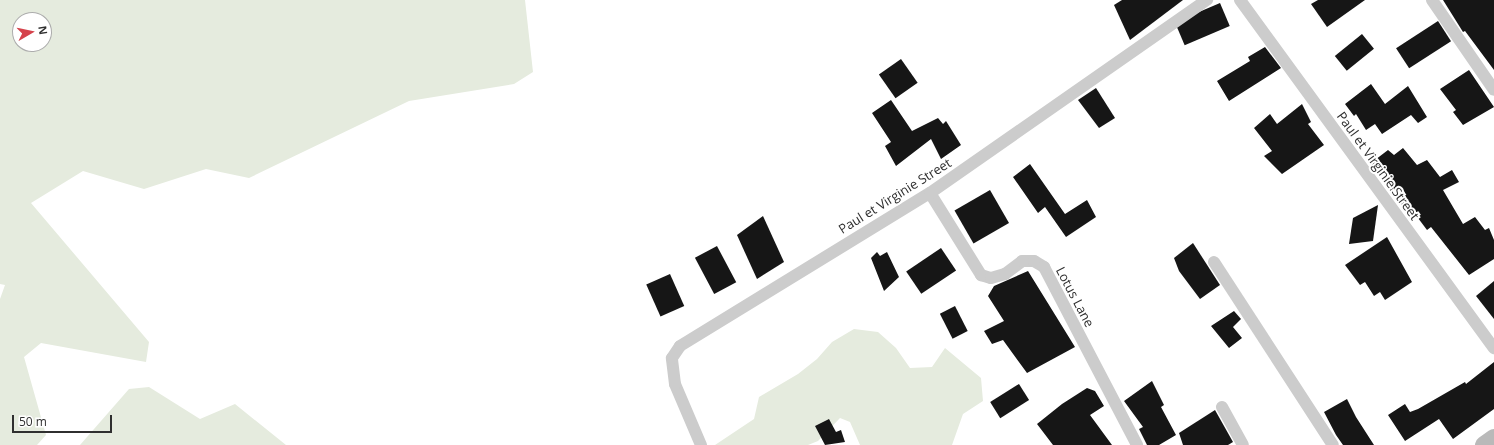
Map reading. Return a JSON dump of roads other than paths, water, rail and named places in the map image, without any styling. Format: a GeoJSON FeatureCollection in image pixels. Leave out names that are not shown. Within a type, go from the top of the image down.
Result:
{"type":"FeatureCollection","features":[{"type":"Feature","properties":{"kind":"main road"},"geometry":{"type":"LineString","coordinates":[[1484,445],[1494,438]]}},
{"type":"Feature","properties":{"kind":"street","name":"Paul et Virginie Street"},"geometry":{"type":"LineString","coordinates":[[701,445],[675,384],[672,358],[680,346],[930,193],[1207,0]]}},
{"type":"Feature","properties":{"kind":"street","name":"Paul et Virginie Street"},"geometry":{"type":"LineString","coordinates":[[1240,0],[1494,348]]}},
{"type":"Feature","properties":{"kind":"street"},"geometry":{"type":"LineString","coordinates":[[1432,0],[1494,90]]}},
{"type":"Feature","properties":{"kind":"street","name":"Lotus Lane"},"geometry":{"type":"LineString","coordinates":[[930,193],[981,275],[991,278],[1005,274],[1022,261],[1034,261],[1044,267],[1137,445]]}},
{"type":"Feature","properties":{"kind":"street"},"geometry":{"type":"LineString","coordinates":[[1214,262],[1333,445]]}},
{"type":"Feature","properties":{"kind":"street"},"geometry":{"type":"LineString","coordinates":[[1222,407],[1243,445]]}}]}
